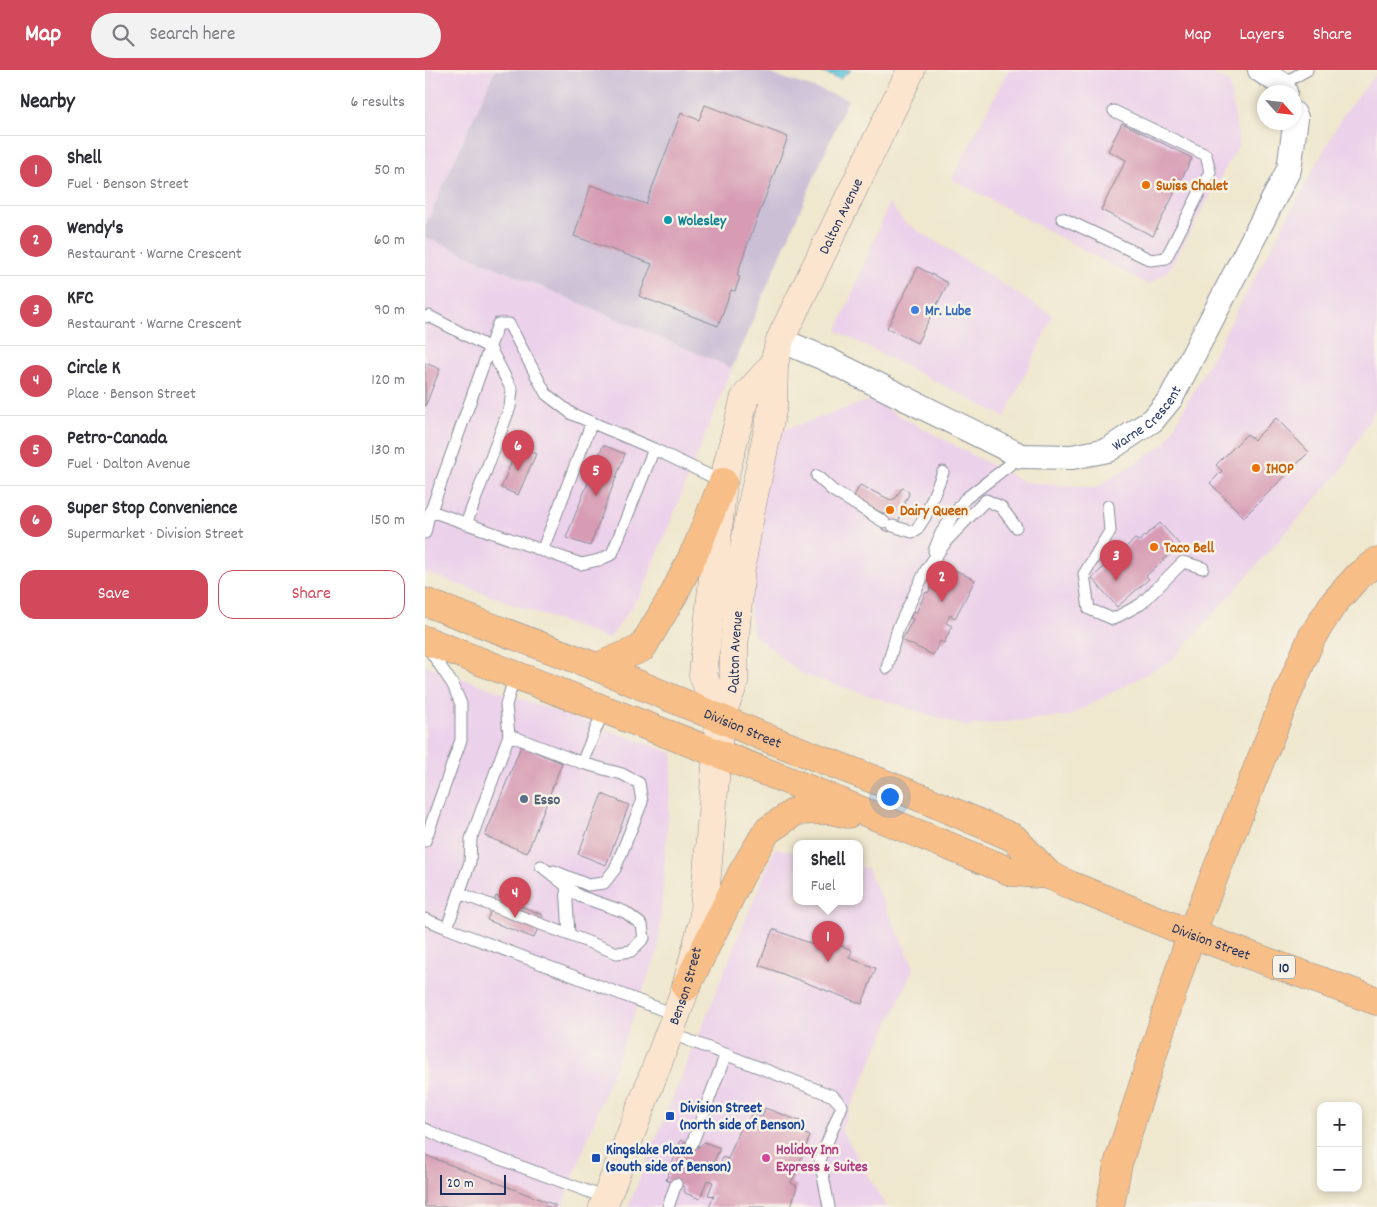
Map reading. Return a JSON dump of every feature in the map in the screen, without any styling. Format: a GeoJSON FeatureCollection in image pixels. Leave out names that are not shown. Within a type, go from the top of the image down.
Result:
{"type":"FeatureCollection","features":[{"type":"Feature","properties":{"kind":"main road"},"geometry":{"type":"LineString","coordinates":[[597,667],[642,648],[674,594],[690,562],[723,482]]}},
{"type":"Feature","properties":{"kind":"main road"},"geometry":{"type":"LineString","coordinates":[[1110,1207],[1118,1164],[1191,934],[1312,637],[1333,604],[1358,576],[1377,561]]}},
{"type":"Feature","properties":{"kind":"main road","name":"Division Street"},"geometry":{"type":"LineString","coordinates":[[425,602],[597,667],[719,718],[924,798],[1014,838],[1049,875],[1069,885],[1191,934],[1377,1001]]}},
{"type":"Feature","properties":{"kind":"main road","name":"Division Street"},"geometry":{"type":"LineString","coordinates":[[425,641],[604,709],[661,733],[716,752],[1012,872],[1049,875]]}},
{"type":"Feature","properties":{"kind":"main road"},"geometry":{"type":"LineString","coordinates":[[686,986],[742,873],[767,831],[796,811],[830,810],[897,824]]}},
{"type":"Feature","properties":{"kind":"street","name":"Dalton Avenue"},"geometry":{"type":"LineString","coordinates":[[719,718],[703,675],[723,482],[745,397],[777,352],[911,70]]}},
{"type":"Feature","properties":{"kind":"street"},"geometry":{"type":"LineString","coordinates":[[1260,70],[1280,85]]}},
{"type":"Feature","properties":{"kind":"street","name":"Warne Crescent"},"geometry":{"type":"LineString","coordinates":[[777,352],[825,359],[1021,456],[1072,457],[1108,450],[1153,420],[1171,398],[1289,169],[1294,130]]}},
{"type":"Feature","properties":{"kind":"street","name":"Dalton Avenue"},"geometry":{"type":"LineString","coordinates":[[719,718],[734,684],[734,648],[741,567],[773,406],[777,352]]}},
{"type":"Feature","properties":{"kind":"street","name":"Benson Street"},"geometry":{"type":"LineString","coordinates":[[604,1202],[673,1024],[686,986],[703,922],[719,718]]}},
{"type":"Feature","properties":{"kind":"lane"},"geometry":{"type":"LineString","coordinates":[[1288,85],[1307,70]]}},
{"type":"Feature","properties":{"kind":"lane"},"geometry":{"type":"LineString","coordinates":[[1062,218],[1151,260],[1167,258],[1210,172],[1207,155],[1114,110]]}},
{"type":"Feature","properties":{"kind":"lane"},"geometry":{"type":"LineString","coordinates":[[425,317],[429,316],[490,348],[512,390],[510,407],[467,524]]}},
{"type":"Feature","properties":{"kind":"lane"},"geometry":{"type":"LineString","coordinates":[[425,533],[431,511],[431,494],[499,324],[509,324],[546,394],[572,414],[654,449],[723,482]]}},
{"type":"Feature","properties":{"kind":"lane"},"geometry":{"type":"LineString","coordinates":[[542,551],[592,422]]}},
{"type":"Feature","properties":{"kind":"lane"},"geometry":{"type":"LineString","coordinates":[[431,511],[581,564],[599,560],[612,554],[654,449]]}},
{"type":"Feature","properties":{"kind":"lane"},"geometry":{"type":"LineString","coordinates":[[887,668],[898,628],[926,570],[941,533],[965,499],[1021,456]]}},
{"type":"Feature","properties":{"kind":"lane"},"geometry":{"type":"LineString","coordinates":[[817,476],[832,490],[888,524],[912,532],[916,531],[925,517],[943,472]]}},
{"type":"Feature","properties":{"kind":"lane"},"geometry":{"type":"LineString","coordinates":[[926,570],[948,539],[985,500],[1001,507],[1016,527]]}},
{"type":"Feature","properties":{"kind":"lane"},"geometry":{"type":"LineString","coordinates":[[1108,506],[1110,531],[1084,574],[1089,609],[1113,619],[1141,604],[1183,562],[1203,568]]}},
{"type":"Feature","properties":{"kind":"lane"},"geometry":{"type":"LineString","coordinates":[[425,641],[453,685],[461,704],[461,740],[425,841]]}},
{"type":"Feature","properties":{"kind":"lane"},"geometry":{"type":"LineString","coordinates":[[447,928],[471,862],[471,839],[509,735],[506,705],[515,675]]}},
{"type":"Feature","properties":{"kind":"lane"},"geometry":{"type":"LineString","coordinates":[[582,763],[604,709]]}},
{"type":"Feature","properties":{"kind":"lane"},"geometry":{"type":"LineString","coordinates":[[459,893],[617,953],[631,951],[644,938],[643,925],[625,912],[579,896],[541,866],[588,885],[604,883],[615,869],[642,802],[639,783],[622,774],[582,763],[509,735]]}},
{"type":"Feature","properties":{"kind":"lane"},"geometry":{"type":"LineString","coordinates":[[566,885],[569,935]]}},
{"type":"Feature","properties":{"kind":"lane"},"geometry":{"type":"LineString","coordinates":[[425,919],[673,1024],[726,1054],[833,1096],[842,1106],[820,1160],[829,1207]]}},
{"type":"Feature","properties":{"kind":"lane"},"geometry":{"type":"LineString","coordinates":[[692,1144],[726,1054]]}},
{"type":"Feature","properties":{"kind":"lane"},"geometry":{"type":"LineString","coordinates":[[425,1129],[604,1202]]}},
{"type":"Feature","properties":{"kind":"lane"},"geometry":{"type":"LineString","coordinates":[[668,1207],[676,1184]]}},
{"type":"Feature","properties":{"kind":"shaded area"},"geometry":{"type":"Polygon","coordinates":[[[425,70],[495,70],[425,227],[425,70]]]}},
{"type":"Feature","properties":{"kind":"shaded area"},"geometry":{"type":"Polygon","coordinates":[[[495,70],[758,70],[848,99],[732,368],[425,237],[425,227],[495,70]]]}},
{"type":"Feature","properties":{"kind":"shaded area"},"geometry":{"type":"Polygon","coordinates":[[[1008,70],[1204,70],[1229,82],[1239,144],[1169,270],[1149,285],[952,179],[1008,70]]]}},
{"type":"Feature","properties":{"kind":"shaded area"},"geometry":{"type":"Polygon","coordinates":[[[1377,73],[1377,406],[1340,472],[1172,660],[1069,716],[965,726],[802,674],[754,635],[745,577],[769,435],[870,400],[1023,482],[1096,488],[1165,444],[1343,115],[1377,73]]]}},
{"type":"Feature","properties":{"kind":"shaded area"},"geometry":{"type":"Polygon","coordinates":[[[889,203],[903,221],[1053,316],[1005,417],[837,331],[889,203]]]}},
{"type":"Feature","properties":{"kind":"shaded area"},"geometry":{"type":"Polygon","coordinates":[[[425,237],[732,368],[643,590],[609,639],[425,572],[425,237]]]}},
{"type":"Feature","properties":{"kind":"shaded area"},"geometry":{"type":"Polygon","coordinates":[[[425,665],[673,753],[658,951],[562,1207],[425,1207],[425,665]]]}},
{"type":"Feature","properties":{"kind":"shaded area"},"geometry":{"type":"Polygon","coordinates":[[[775,848],[793,852],[793,905],[863,905],[863,868],[867,868],[914,967],[841,1129],[886,1207],[628,1207],[775,848]]]}},
{"type":"Feature","properties":{"kind":"water"},"geometry":{"type":"Polygon","coordinates":[[[814,70],[851,70],[840,79],[814,70]]]}},
{"type":"Feature","properties":{"kind":"building","name":"Wolesley"},"geometry":{"type":"Polygon","coordinates":[[[705,105],[788,137],[745,251],[737,276],[740,277],[735,291],[731,290],[718,326],[639,296],[652,264],[574,236],[591,185],[646,204],[681,113],[699,120],[705,105]]]}},
{"type":"Feature","properties":{"kind":"building","name":"Swiss Chalet"},"geometry":{"type":"Polygon","coordinates":[[[1122,123],[1192,158],[1153,236],[1101,210],[1126,160],[1108,151],[1122,123]]]}},
{"type":"Feature","properties":{"kind":"building","name":"Mr. Lube"},"geometry":{"type":"Polygon","coordinates":[[[918,267],[948,283],[917,343],[887,328],[918,267]]]}},
{"type":"Feature","properties":{"kind":"building"},"geometry":{"type":"Polygon","coordinates":[[[425,363],[440,369],[425,407],[425,363]]]}},
{"type":"Feature","properties":{"kind":"building","name":"IHOP"},"geometry":{"type":"Polygon","coordinates":[[[1276,418],[1309,452],[1244,517],[1210,483],[1222,471],[1216,465],[1247,434],[1254,440],[1276,418]]]}},
{"type":"Feature","properties":{"kind":"building"},"geometry":{"type":"Polygon","coordinates":[[[603,445],[625,454],[590,546],[566,538],[603,445]]]}},
{"type":"Feature","properties":{"kind":"building"},"geometry":{"type":"Polygon","coordinates":[[[518,446],[536,454],[518,495],[501,488],[518,446]]]}},
{"type":"Feature","properties":{"kind":"building","name":"Dairy Queen"},"geometry":{"type":"Polygon","coordinates":[[[860,485],[891,500],[896,498],[901,489],[903,488],[908,491],[909,494],[905,502],[906,506],[898,522],[889,532],[882,529],[886,518],[884,514],[853,498],[860,485]]]}},
{"type":"Feature","properties":{"kind":"building"},"geometry":{"type":"Polygon","coordinates":[[[1160,523],[1180,545],[1146,576],[1149,579],[1117,607],[1092,578],[1135,539],[1139,541],[1160,523]]]}},
{"type":"Feature","properties":{"kind":"building"},"geometry":{"type":"Polygon","coordinates":[[[943,564],[975,580],[955,618],[950,615],[946,623],[952,626],[944,643],[940,641],[933,655],[902,640],[913,619],[910,618],[913,611],[916,613],[943,564]]]}},
{"type":"Feature","properties":{"kind":"building","name":"Esso"},"geometry":{"type":"Polygon","coordinates":[[[521,746],[562,763],[527,853],[485,836],[521,746]]]}},
{"type":"Feature","properties":{"kind":"building"},"geometry":{"type":"Polygon","coordinates":[[[602,794],[629,805],[606,865],[578,854],[602,794]]]}},
{"type":"Feature","properties":{"kind":"building"},"geometry":{"type":"Polygon","coordinates":[[[496,896],[543,915],[534,938],[487,920],[496,896]]]}},
{"type":"Feature","properties":{"kind":"building"},"geometry":{"type":"Polygon","coordinates":[[[773,929],[827,950],[831,942],[852,950],[849,958],[876,968],[862,1004],[759,965],[773,929]]]}},
{"type":"Feature","properties":{"kind":"building","name":"Holiday Inn Express & Suites"},"geometry":{"type":"Polygon","coordinates":[[[765,1108],[805,1123],[801,1132],[810,1136],[791,1183],[797,1186],[791,1207],[709,1207],[714,1196],[708,1195],[713,1182],[707,1180],[700,1199],[685,1193],[684,1187],[666,1180],[681,1140],[699,1147],[704,1142],[720,1148],[712,1166],[718,1169],[723,1157],[728,1159],[742,1123],[748,1125],[752,1114],[762,1117],[765,1108]]]}},
{"type":"Feature","properties":{"kind":"building"},"geometry":{"type":"Polygon","coordinates":[[[425,1155],[555,1205],[555,1207],[425,1207],[425,1155]]]}},
{"type":"Feature","properties":{"kind":"place","name":"Swiss Chalet"},"geometry":{"type":"Point","coordinates":[1146,185]}},
{"type":"Feature","properties":{"kind":"place","name":"Wolesley"},"geometry":{"type":"Point","coordinates":[668,220]}},
{"type":"Feature","properties":{"kind":"place","name":"Mr. Lube"},"geometry":{"type":"Point","coordinates":[915,310]}},
{"type":"Feature","properties":{"kind":"place","name":"IHOP"},"geometry":{"type":"Point","coordinates":[1256,468]}},
{"type":"Feature","properties":{"kind":"place","name":"Super Stop Convenience"},"geometry":{"type":"Point","coordinates":[518,471]}},
{"type":"Feature","properties":{"kind":"place","name":"Petro-Canada"},"geometry":{"type":"Point","coordinates":[596,496]}},
{"type":"Feature","properties":{"kind":"place","name":"Dairy Queen"},"geometry":{"type":"Point","coordinates":[890,510]}},
{"type":"Feature","properties":{"kind":"place","name":"Taco Bell"},"geometry":{"type":"Point","coordinates":[1154,547]}},
{"type":"Feature","properties":{"kind":"place","name":"KFC"},"geometry":{"type":"Point","coordinates":[1116,581]}},
{"type":"Feature","properties":{"kind":"place","name":"Wendy's"},"geometry":{"type":"Point","coordinates":[942,602]}},
{"type":"Feature","properties":{"kind":"place","name":"Esso"},"geometry":{"type":"Point","coordinates":[524,799]}},
{"type":"Feature","properties":{"kind":"place","name":"Circle K"},"geometry":{"type":"Point","coordinates":[515,918]}},
{"type":"Feature","properties":{"kind":"place","name":"Shell"},"geometry":{"type":"Point","coordinates":[828,962]}},
{"type":"Feature","properties":{"kind":"place","name":"Division Street (north side of Benson)"},"geometry":{"type":"Point","coordinates":[670,1116]}},
{"type":"Feature","properties":{"kind":"place","name":"Kingslake Plaza (south side of Benson)"},"geometry":{"type":"Point","coordinates":[596,1158]}},
{"type":"Feature","properties":{"kind":"place","name":"Holiday Inn Express & Suites"},"geometry":{"type":"Point","coordinates":[766,1158]}}]}
